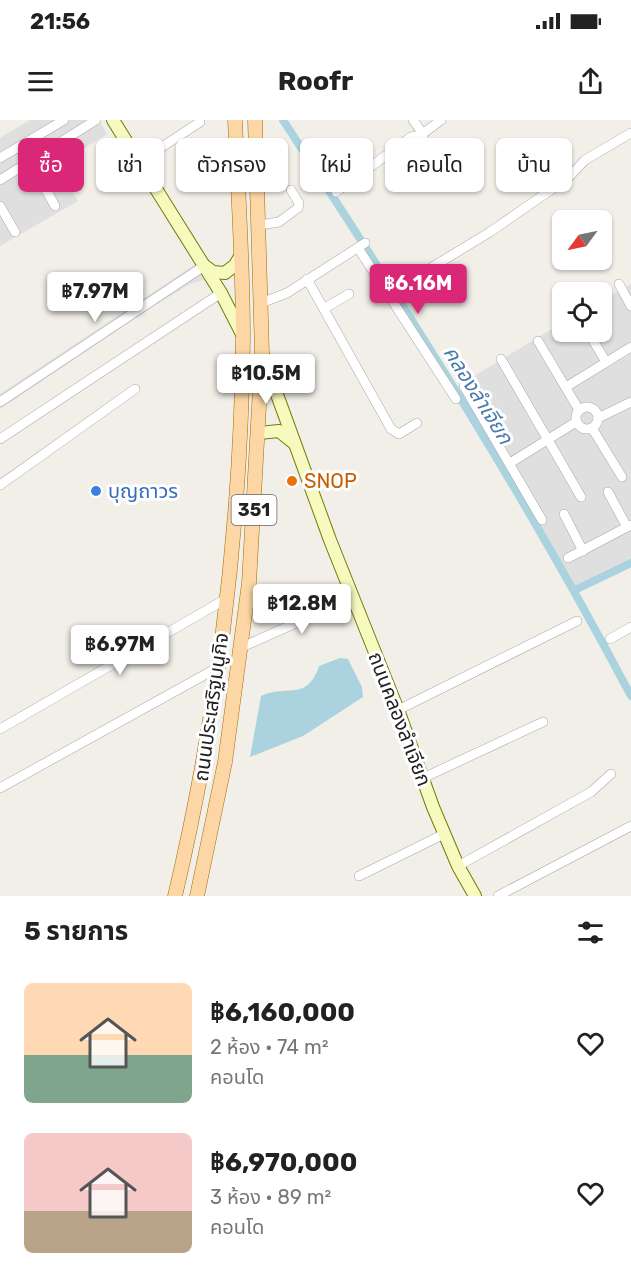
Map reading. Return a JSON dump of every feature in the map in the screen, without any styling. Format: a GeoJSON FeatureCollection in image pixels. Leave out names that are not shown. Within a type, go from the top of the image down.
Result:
{"type":"FeatureCollection","features":[{"type":"Feature","properties":{"kind":"main road","name":"ถนนประเสริฐมนูกิจ"},"geometry":{"type":"LineString","coordinates":[[175,896],[204,757],[217,668],[226,599],[239,455],[243,336],[235,120]]}},
{"type":"Feature","properties":{"kind":"main road","name":"ถนนประเสริฐมนูกิจ"},"geometry":{"type":"LineString","coordinates":[[197,896],[225,762],[249,583],[262,353],[255,120]]}},
{"type":"Feature","properties":{"kind":"street"},"geometry":{"type":"LineString","coordinates":[[0,158],[64,120]]}},
{"type":"Feature","properties":{"kind":"street"},"geometry":{"type":"LineString","coordinates":[[67,138],[96,120]]}},
{"type":"Feature","properties":{"kind":"street"},"geometry":{"type":"LineString","coordinates":[[413,120],[424,138]]}},
{"type":"Feature","properties":{"kind":"street"},"geometry":{"type":"LineString","coordinates":[[373,165],[411,137],[422,134],[441,120]]}},
{"type":"Feature","properties":{"kind":"street"},"geometry":{"type":"LineString","coordinates":[[115,121],[125,138]]}},
{"type":"Feature","properties":{"kind":"street"},"geometry":{"type":"LineString","coordinates":[[164,146],[200,122]]}},
{"type":"Feature","properties":{"kind":"street"},"geometry":{"type":"LineString","coordinates":[[401,286],[490,232],[567,178],[585,160],[631,133]]}},
{"type":"Feature","properties":{"kind":"street"},"geometry":{"type":"LineString","coordinates":[[0,180],[18,169]]}},
{"type":"Feature","properties":{"kind":"street"},"geometry":{"type":"LineString","coordinates":[[259,225],[279,222],[298,208],[299,203],[291,190]]}},
{"type":"Feature","properties":{"kind":"street"},"geometry":{"type":"LineString","coordinates":[[48,192],[56,206]]}},
{"type":"Feature","properties":{"kind":"street"},"geometry":{"type":"LineString","coordinates":[[158,192],[221,293],[243,336]]}},
{"type":"Feature","properties":{"kind":"street"},"geometry":{"type":"LineString","coordinates":[[0,206],[15,232]]}},
{"type":"Feature","properties":{"kind":"street"},"geometry":{"type":"LineString","coordinates":[[261,303],[288,293],[361,246],[456,399]]}},
{"type":"Feature","properties":{"kind":"street"},"geometry":{"type":"LineString","coordinates":[[204,266],[213,272],[225,273],[235,265],[241,255]]}},
{"type":"Feature","properties":{"kind":"street"},"geometry":{"type":"LineString","coordinates":[[0,402],[204,266]]}},
{"type":"Feature","properties":{"kind":"street"},"geometry":{"type":"LineString","coordinates":[[307,279],[391,429],[399,434],[417,423]]}},
{"type":"Feature","properties":{"kind":"street"},"geometry":{"type":"LineString","coordinates":[[619,284],[631,306]]}},
{"type":"Feature","properties":{"kind":"street"},"geometry":{"type":"LineString","coordinates":[[0,439],[221,293]]}},
{"type":"Feature","properties":{"kind":"street"},"geometry":{"type":"LineString","coordinates":[[325,308],[349,294]]}},
{"type":"Feature","properties":{"kind":"street"},"geometry":{"type":"LineString","coordinates":[[510,463],[576,422],[579,410],[538,341]]}},
{"type":"Feature","properties":{"kind":"street"},"geometry":{"type":"LineString","coordinates":[[594,342],[606,362]]}},
{"type":"Feature","properties":{"kind":"street"},"geometry":{"type":"LineString","coordinates":[[566,387],[631,347]]}},
{"type":"Feature","properties":{"kind":"street","name":"ถนนคลองลำเจียก"},"geometry":{"type":"LineString","coordinates":[[262,353],[330,540],[398,710],[444,834],[475,896]]}},
{"type":"Feature","properties":{"kind":"street"},"geometry":{"type":"LineString","coordinates":[[501,359],[581,497]]}},
{"type":"Feature","properties":{"kind":"street"},"geometry":{"type":"LineString","coordinates":[[464,386],[542,520]]}},
{"type":"Feature","properties":{"kind":"street"},"geometry":{"type":"LineString","coordinates":[[0,485],[135,389]]}},
{"type":"Feature","properties":{"kind":"street"},"geometry":{"type":"LineString","coordinates":[[592,428],[598,418],[630,405]]}},
{"type":"Feature","properties":{"kind":"street"},"geometry":{"type":"LineString","coordinates":[[579,410],[589,408],[595,411],[598,418]]}},
{"type":"Feature","properties":{"kind":"street"},"geometry":{"type":"LineString","coordinates":[[576,422],[582,429],[592,428]]}},
{"type":"Feature","properties":{"kind":"street"},"geometry":{"type":"LineString","coordinates":[[592,428],[622,477]]}},
{"type":"Feature","properties":{"kind":"street"},"geometry":{"type":"LineString","coordinates":[[259,433],[279,431],[287,435],[297,447]]}},
{"type":"Feature","properties":{"kind":"street"},"geometry":{"type":"LineString","coordinates":[[568,558],[629,526],[608,492]]}},
{"type":"Feature","properties":{"kind":"street"},"geometry":{"type":"LineString","coordinates":[[564,514],[583,550]]}},
{"type":"Feature","properties":{"kind":"street"},"geometry":{"type":"LineString","coordinates":[[240,648],[354,597]]}},
{"type":"Feature","properties":{"kind":"street"},"geometry":{"type":"LineString","coordinates":[[0,729],[226,599]]}},
{"type":"Feature","properties":{"kind":"street"},"geometry":{"type":"LineString","coordinates":[[398,710],[577,621]]}},
{"type":"Feature","properties":{"kind":"street"},"geometry":{"type":"LineString","coordinates":[[610,639],[631,627]]}},
{"type":"Feature","properties":{"kind":"street"},"geometry":{"type":"LineString","coordinates":[[0,788],[217,668]]}},
{"type":"Feature","properties":{"kind":"street"},"geometry":{"type":"LineString","coordinates":[[423,778],[543,722]]}},
{"type":"Feature","properties":{"kind":"street"},"geometry":{"type":"LineString","coordinates":[[458,866],[591,792],[611,774]]}},
{"type":"Feature","properties":{"kind":"street"},"geometry":{"type":"LineString","coordinates":[[498,896],[631,826]]}},
{"type":"Feature","properties":{"kind":"street"},"geometry":{"type":"LineString","coordinates":[[359,876],[444,834]]}},
{"type":"Feature","properties":{"kind":"shaded area"},"geometry":{"type":"Polygon","coordinates":[[[30,120],[99,120],[107,134],[96,138],[96,141],[84,148],[84,138],[18,138],[18,192],[73,192],[78,201],[0,246],[0,138],[30,120]]]}},
{"type":"Feature","properties":{"kind":"shaded area"},"geometry":{"type":"Polygon","coordinates":[[[194,265],[204,280],[190,284],[154,306],[0,409],[0,394],[194,265]]]}},
{"type":"Feature","properties":{"kind":"shaded area"},"geometry":{"type":"Polygon","coordinates":[[[631,284],[631,560],[573,587],[454,388],[552,329],[552,342],[612,342],[612,295],[631,284]]]}},
{"type":"Feature","properties":{"kind":"water"},"geometry":{"type":"Polygon","coordinates":[[[340,658],[348,659],[362,687],[363,697],[303,736],[250,757],[261,696],[302,688],[309,684],[319,666],[340,658]]]}},
{"type":"Feature","properties":{"kind":"waterway","name":"คลองลำเจียก"},"geometry":{"type":"LineString","coordinates":[[283,120],[464,404],[550,548],[631,696]]}},
{"type":"Feature","properties":{"kind":"waterway"},"geometry":{"type":"LineString","coordinates":[[575,590],[631,563]]}},
{"type":"Feature","properties":{"kind":"place","name":"SNOP"},"geometry":{"type":"Point","coordinates":[292,481]}},
{"type":"Feature","properties":{"kind":"place","name":"บุญถาวร"},"geometry":{"type":"Point","coordinates":[96,491]}}]}
